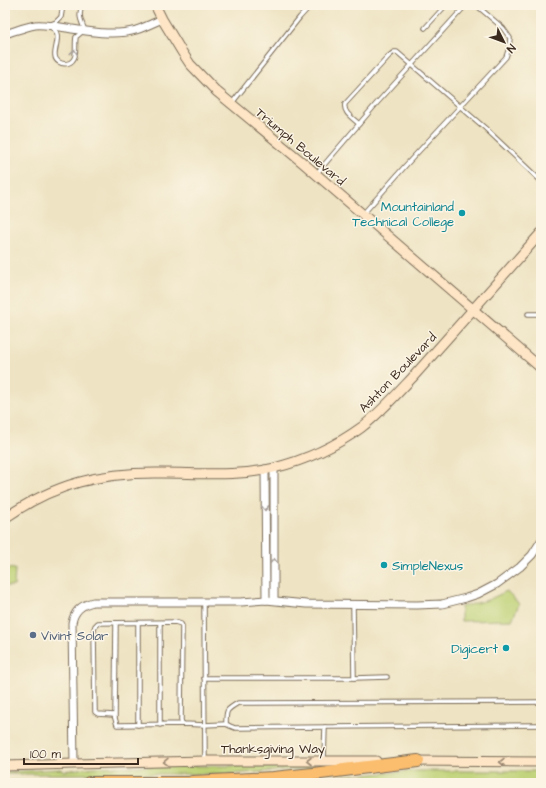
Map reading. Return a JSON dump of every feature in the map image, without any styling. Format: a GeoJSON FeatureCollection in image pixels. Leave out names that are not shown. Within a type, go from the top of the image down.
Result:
{"type":"FeatureCollection","features":[{"type":"Feature","properties":{"kind":"highway"},"geometry":{"type":"LineString","coordinates":[[90,783],[192,782],[273,778],[418,761]]}},
{"type":"Feature","properties":{"kind":"highway"},"geometry":{"type":"LineString","coordinates":[[192,782],[219,783]]}},
{"type":"Feature","properties":{"kind":"main road","name":"Triumph Boulevard"},"geometry":{"type":"LineString","coordinates":[[155,5],[190,64],[216,91],[363,214],[541,368]]}},
{"type":"Feature","properties":{"kind":"main road","name":"Ashton Boulevard"},"geometry":{"type":"LineString","coordinates":[[5,518],[48,493],[68,485],[98,477],[136,473],[250,472],[269,469],[302,460],[326,449],[362,427],[394,397],[541,233]]}},
{"type":"Feature","properties":{"kind":"main road","name":"Thanksgiving Way"},"geometry":{"type":"LineString","coordinates":[[5,766],[205,761],[541,762]]}},
{"type":"Feature","properties":{"kind":"street"},"geometry":{"type":"LineString","coordinates":[[5,34],[34,25],[48,25],[111,34],[123,33],[145,27],[162,19]]}},
{"type":"Feature","properties":{"kind":"street"},"geometry":{"type":"LineString","coordinates":[[269,469],[270,600]]}},
{"type":"Feature","properties":{"kind":"street"},"geometry":{"type":"LineString","coordinates":[[74,764],[72,623],[76,612],[83,605],[93,602],[241,602],[270,600],[306,604],[430,604],[449,602],[466,598],[497,584],[516,571],[532,555],[541,541]]}},
{"type":"Feature","properties":{"kind":"lane"},"geometry":{"type":"LineString","coordinates":[[48,25],[56,22],[61,17],[63,5]]}},
{"type":"Feature","properties":{"kind":"lane"},"geometry":{"type":"LineString","coordinates":[[48,25],[57,33],[58,38],[55,52],[57,61],[64,64],[70,63],[74,58],[76,37],[85,31],[83,24],[80,21],[82,5]]}},
{"type":"Feature","properties":{"kind":"lane"},"geometry":{"type":"LineString","coordinates":[[231,104],[311,5]]}},
{"type":"Feature","properties":{"kind":"lane"},"geometry":{"type":"LineString","coordinates":[[425,28],[446,5]]}},
{"type":"Feature","properties":{"kind":"lane"},"geometry":{"type":"LineString","coordinates":[[316,174],[466,5]]}},
{"type":"Feature","properties":{"kind":"lane"},"geometry":{"type":"LineString","coordinates":[[363,214],[406,165],[506,57],[510,38],[504,28],[476,5]]}},
{"type":"Feature","properties":{"kind":"lane"},"geometry":{"type":"LineString","coordinates":[[359,124],[345,112],[345,104],[389,56],[394,52],[397,52],[485,128],[541,181]]}},
{"type":"Feature","properties":{"kind":"lane"},"geometry":{"type":"LineString","coordinates":[[528,314],[541,314]]}},
{"type":"Feature","properties":{"kind":"lane"},"geometry":{"type":"LineString","coordinates":[[204,602],[205,761]]}},
{"type":"Feature","properties":{"kind":"lane"},"geometry":{"type":"LineString","coordinates":[[353,604],[354,678]]}},
{"type":"Feature","properties":{"kind":"lane"},"geometry":{"type":"LineString","coordinates":[[115,717],[112,715],[98,714],[94,712],[95,626],[98,623],[175,622],[181,624],[182,626],[181,720],[184,724]]}},
{"type":"Feature","properties":{"kind":"lane"},"geometry":{"type":"LineString","coordinates":[[116,623],[115,717],[117,724],[226,724],[235,728],[541,725]]}},
{"type":"Feature","properties":{"kind":"lane"},"geometry":{"type":"LineString","coordinates":[[138,623],[138,725]]}},
{"type":"Feature","properties":{"kind":"lane"},"geometry":{"type":"LineString","coordinates":[[160,623],[160,724]]}},
{"type":"Feature","properties":{"kind":"lane"},"geometry":{"type":"LineString","coordinates":[[204,678],[387,677]]}},
{"type":"Feature","properties":{"kind":"lane"},"geometry":{"type":"LineString","coordinates":[[226,724],[226,713],[229,708],[238,703],[541,702]]}},
{"type":"Feature","properties":{"kind":"lane"},"geometry":{"type":"LineString","coordinates":[[324,762],[325,727]]}},
{"type":"Feature","properties":{"kind":"green space"},"geometry":{"type":"Polygon","coordinates":[[[5,568],[15,569],[14,586],[5,586],[5,568]]]}},
{"type":"Feature","properties":{"kind":"green space"},"geometry":{"type":"Polygon","coordinates":[[[507,591],[519,604],[512,620],[461,621],[461,607],[488,600],[507,591]]]}},
{"type":"Feature","properties":{"kind":"green space"},"geometry":{"type":"Polygon","coordinates":[[[320,766],[319,768],[228,774],[5,774],[5,772],[62,769],[63,771],[95,767],[320,766]]]}},
{"type":"Feature","properties":{"kind":"green space"},"geometry":{"type":"Polygon","coordinates":[[[415,771],[541,771],[541,783],[400,783],[368,780],[302,779],[415,771]]]}},
{"type":"Feature","properties":{"kind":"place","name":"Mountainland Technical College"},"geometry":{"type":"Point","coordinates":[462,213]}},
{"type":"Feature","properties":{"kind":"place","name":"SimpleNexus"},"geometry":{"type":"Point","coordinates":[384,565]}},
{"type":"Feature","properties":{"kind":"place","name":"Vivint Solar"},"geometry":{"type":"Point","coordinates":[33,635]}},
{"type":"Feature","properties":{"kind":"place","name":"Digicert"},"geometry":{"type":"Point","coordinates":[506,648]}}]}
